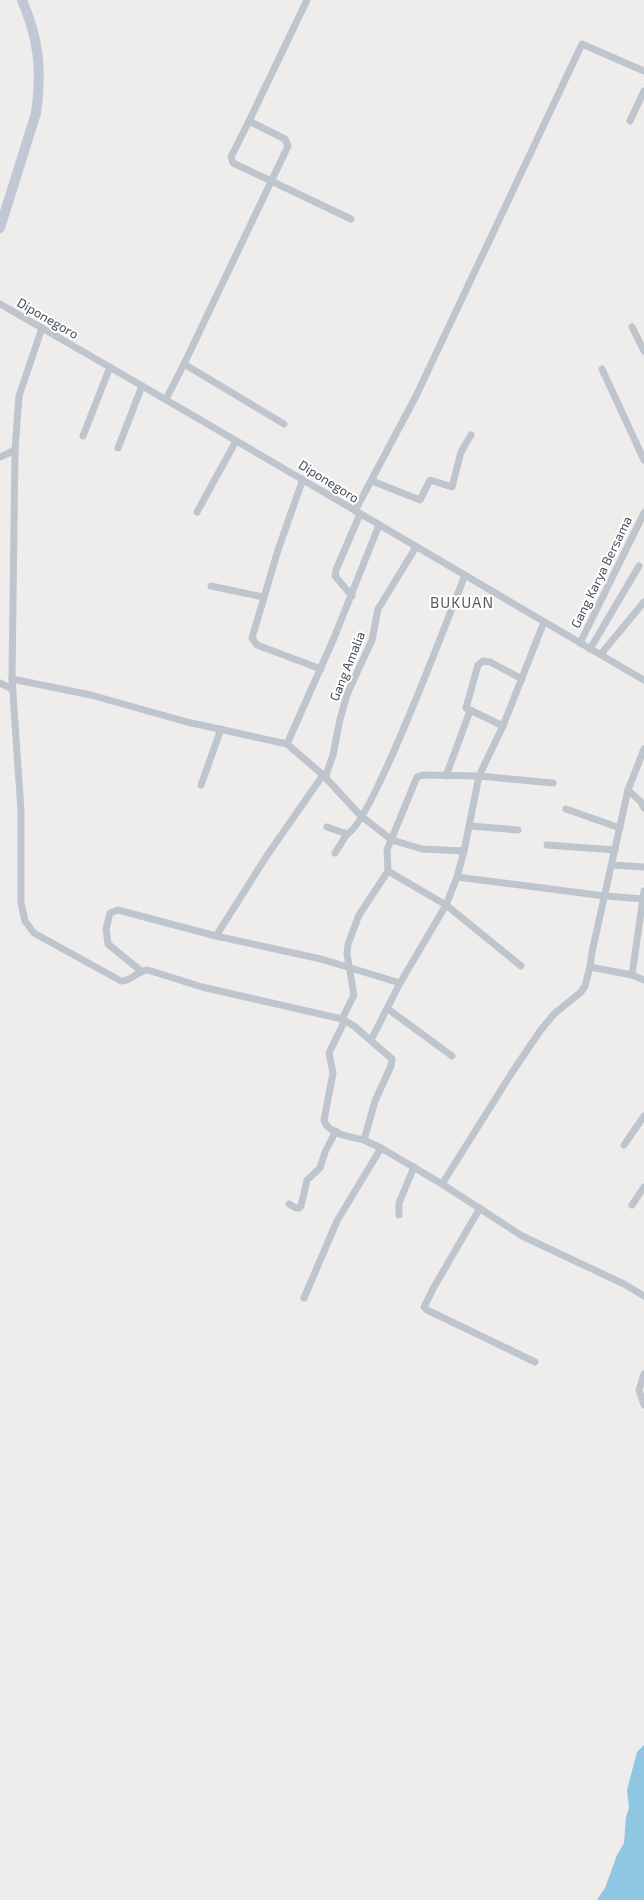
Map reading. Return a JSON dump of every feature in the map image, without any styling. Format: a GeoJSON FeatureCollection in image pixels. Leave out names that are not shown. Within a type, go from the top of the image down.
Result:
{"type":"FeatureCollection","features":[{"type":"Feature","properties":{"kind":"street"},"geometry":{"type":"LineString","coordinates":[[0,228],[36,113],[39,95],[36,37],[22,0]]}},
{"type":"Feature","properties":{"kind":"street"},"geometry":{"type":"LineString","coordinates":[[307,0],[231,157],[232,161],[236,165],[351,219]]}},
{"type":"Feature","properties":{"kind":"street"},"geometry":{"type":"LineString","coordinates":[[352,596],[335,576],[357,513],[416,396],[582,44],[644,72]]}},
{"type":"Feature","properties":{"kind":"street"},"geometry":{"type":"LineString","coordinates":[[630,121],[644,91]]}},
{"type":"Feature","properties":{"kind":"street"},"geometry":{"type":"LineString","coordinates":[[166,398],[184,364],[288,146],[288,142],[249,121]]}},
{"type":"Feature","properties":{"kind":"street","name":"Diponegoro"},"geometry":{"type":"LineString","coordinates":[[0,304],[142,386],[166,398],[236,441],[303,479],[357,513],[644,680]]}},
{"type":"Feature","properties":{"kind":"street"},"geometry":{"type":"LineString","coordinates":[[632,327],[644,351]]}},
{"type":"Feature","properties":{"kind":"street"},"geometry":{"type":"LineString","coordinates":[[42,328],[19,396],[15,450],[12,689],[21,818],[21,903],[25,921],[29,927],[40,936],[117,980],[129,980],[141,971],[148,970],[202,987],[344,1020],[391,1057],[392,1061],[375,1101],[364,1140]]}},
{"type":"Feature","properties":{"kind":"street"},"geometry":{"type":"LineString","coordinates":[[184,364],[284,424]]}},
{"type":"Feature","properties":{"kind":"street"},"geometry":{"type":"LineString","coordinates":[[83,436],[110,367]]}},
{"type":"Feature","properties":{"kind":"street"},"geometry":{"type":"LineString","coordinates":[[602,369],[644,460]]}},
{"type":"Feature","properties":{"kind":"street"},"geometry":{"type":"LineString","coordinates":[[118,448],[142,386]]}},
{"type":"Feature","properties":{"kind":"street"},"geometry":{"type":"LineString","coordinates":[[372,481],[420,500],[430,480],[452,487],[461,452],[471,434]]}},
{"type":"Feature","properties":{"kind":"street"},"geometry":{"type":"LineString","coordinates":[[197,512],[236,441]]}},
{"type":"Feature","properties":{"kind":"street"},"geometry":{"type":"LineString","coordinates":[[0,457],[15,450]]}},
{"type":"Feature","properties":{"kind":"street"},"geometry":{"type":"LineString","coordinates":[[303,479],[263,596],[252,634],[255,644],[321,669]]}},
{"type":"Feature","properties":{"kind":"street","name":"Gang Karya Bersama"},"geometry":{"type":"LineString","coordinates":[[580,643],[644,513]]}},
{"type":"Feature","properties":{"kind":"street"},"geometry":{"type":"LineString","coordinates":[[287,744],[352,596],[379,525]]}},
{"type":"Feature","properties":{"kind":"street","name":"Gang Amalia"},"geometry":{"type":"LineString","coordinates":[[216,936],[268,854],[324,776],[333,756],[340,719],[348,692],[372,640],[378,609],[416,547]]}},
{"type":"Feature","properties":{"kind":"street"},"geometry":{"type":"LineString","coordinates":[[590,648],[639,566]]}},
{"type":"Feature","properties":{"kind":"street"},"geometry":{"type":"LineString","coordinates":[[335,853],[361,816],[384,773],[432,661],[465,575]]}},
{"type":"Feature","properties":{"kind":"street"},"geometry":{"type":"LineString","coordinates":[[211,586],[263,596]]}},
{"type":"Feature","properties":{"kind":"street"},"geometry":{"type":"LineString","coordinates":[[601,654],[644,602]]}},
{"type":"Feature","properties":{"kind":"street"},"geometry":{"type":"LineString","coordinates":[[371,1040],[400,983],[446,905],[457,877],[464,851],[470,826],[478,776],[503,726],[544,622]]}},
{"type":"Feature","properties":{"kind":"street"},"geometry":{"type":"LineString","coordinates":[[503,726],[466,708],[465,705],[480,663],[483,661],[490,662],[522,679]]}},
{"type":"Feature","properties":{"kind":"street"},"geometry":{"type":"LineString","coordinates":[[12,679],[91,695],[174,718],[287,744],[324,776],[361,816],[392,840],[422,849],[464,851]]}},
{"type":"Feature","properties":{"kind":"street"},"geometry":{"type":"LineString","coordinates":[[0,683],[12,689]]}},
{"type":"Feature","properties":{"kind":"street"},"geometry":{"type":"LineString","coordinates":[[446,776],[470,711]]}},
{"type":"Feature","properties":{"kind":"street"},"geometry":{"type":"LineString","coordinates":[[200,785],[221,729]]}},
{"type":"Feature","properties":{"kind":"street"},"geometry":{"type":"LineString","coordinates":[[442,1184],[511,1074],[540,1031],[554,1014],[581,992],[585,986],[628,790],[644,749]]}},
{"type":"Feature","properties":{"kind":"street"},"geometry":{"type":"LineString","coordinates":[[553,783],[478,776],[422,775],[417,777],[387,852],[388,871],[362,910],[354,927],[348,949],[349,967],[354,995],[329,1053],[333,1076],[324,1120],[327,1127],[364,1140],[414,1167],[522,1236],[624,1284],[644,1296]]}},
{"type":"Feature","properties":{"kind":"street"},"geometry":{"type":"LineString","coordinates":[[628,790],[641,802],[644,808]]}},
{"type":"Feature","properties":{"kind":"street"},"geometry":{"type":"LineString","coordinates":[[566,809],[620,828]]}},
{"type":"Feature","properties":{"kind":"street"},"geometry":{"type":"LineString","coordinates":[[470,826],[518,830]]}},
{"type":"Feature","properties":{"kind":"street"},"geometry":{"type":"LineString","coordinates":[[327,827],[347,834]]}},
{"type":"Feature","properties":{"kind":"street"},"geometry":{"type":"LineString","coordinates":[[547,845],[615,850]]}},
{"type":"Feature","properties":{"kind":"street"},"geometry":{"type":"LineString","coordinates":[[612,865],[644,867]]}},
{"type":"Feature","properties":{"kind":"street"},"geometry":{"type":"LineString","coordinates":[[388,871],[446,905],[521,966]]}},
{"type":"Feature","properties":{"kind":"street"},"geometry":{"type":"LineString","coordinates":[[457,877],[605,896],[644,896],[632,975]]}},
{"type":"Feature","properties":{"kind":"street"},"geometry":{"type":"LineString","coordinates":[[141,971],[108,944],[106,928],[107,919],[112,911],[118,910],[216,936],[321,959],[400,983]]}},
{"type":"Feature","properties":{"kind":"street"},"geometry":{"type":"LineString","coordinates":[[590,967],[632,975],[644,980]]}},
{"type":"Feature","properties":{"kind":"street"},"geometry":{"type":"LineString","coordinates":[[388,1009],[452,1056]]}},
{"type":"Feature","properties":{"kind":"street"},"geometry":{"type":"LineString","coordinates":[[624,1145],[644,1116]]}},
{"type":"Feature","properties":{"kind":"street"},"geometry":{"type":"LineString","coordinates":[[289,1204],[296,1208],[301,1206],[307,1180],[320,1168],[325,1152],[336,1131]]}},
{"type":"Feature","properties":{"kind":"street"},"geometry":{"type":"LineString","coordinates":[[304,1298],[337,1221],[381,1148]]}},
{"type":"Feature","properties":{"kind":"street"},"geometry":{"type":"LineString","coordinates":[[399,1215],[398,1203],[414,1167]]}},
{"type":"Feature","properties":{"kind":"street"},"geometry":{"type":"LineString","coordinates":[[632,1205],[644,1187]]}},
{"type":"Feature","properties":{"kind":"street"},"geometry":{"type":"LineString","coordinates":[[480,1208],[434,1287],[424,1305],[424,1308],[536,1362]]}},
{"type":"Feature","properties":{"kind":"street"},"geometry":{"type":"LineString","coordinates":[[644,1374],[639,1390],[644,1405]]}},
{"type":"Feature","properties":{"kind":"water"},"geometry":{"type":"Polygon","coordinates":[[[644,1745],[644,1900],[597,1900],[605,1888],[617,1855],[624,1843],[626,1817],[629,1808],[627,1790],[637,1752],[644,1745]]]}},
{"type":"Feature","properties":{"kind":"district","name":"BUKUAN"},"geometry":{"type":"Point","coordinates":[462,603]}}]}
